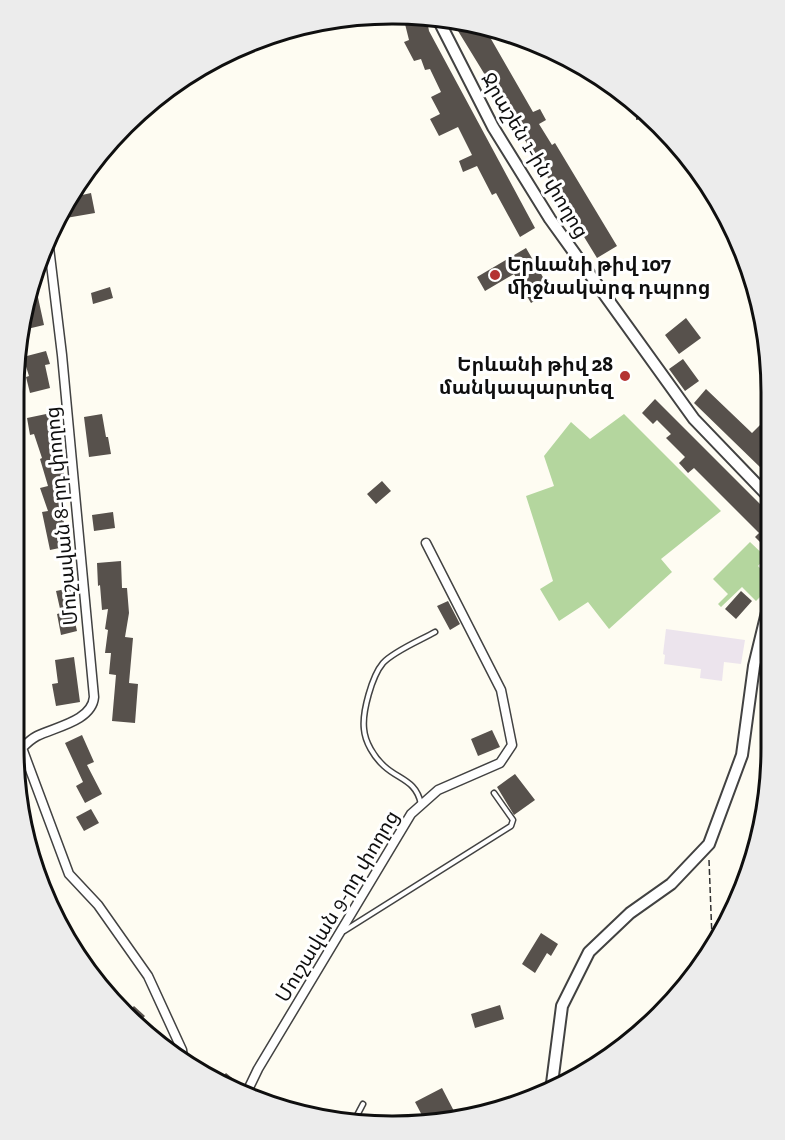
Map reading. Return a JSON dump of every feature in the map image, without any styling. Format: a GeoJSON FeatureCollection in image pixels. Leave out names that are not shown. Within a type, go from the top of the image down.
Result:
{"type":"FeatureCollection","features":[{"type":"Feature","properties":{"kind":"street","name":"Ջրաշեն 1-ին փողոց"},"geometry":{"type":"LineString","coordinates":[[442,27],[493,128],[550,219],[694,419],[761,489]]}},
{"type":"Feature","properties":{"kind":"street","name":"Մուշավան 8-րդ փողոց"},"geometry":{"type":"LineString","coordinates":[[24,746],[34,737],[83,716],[93,705],[94,697],[62,355],[50,256]]}},
{"type":"Feature","properties":{"kind":"street","name":"Մուշավան 9-րդ փողոց"},"geometry":{"type":"LineString","coordinates":[[249,1087],[411,814],[438,790],[500,763],[512,745],[501,690],[426,543]]}},
{"type":"Feature","properties":{"kind":"street"},"geometry":{"type":"LineString","coordinates":[[552,1079],[562,1006],[589,951],[630,913],[671,884],[709,844],[742,755],[754,666],[761,637]]}},
{"type":"Feature","properties":{"kind":"street"},"geometry":{"type":"LineString","coordinates":[[24,754],[69,874],[98,905],[148,976],[178,1047]]}},
{"type":"Feature","properties":{"kind":"lane"},"geometry":{"type":"LineString","coordinates":[[421,805],[419,794],[414,786],[384,766],[376,756],[367,742],[364,722],[373,682],[384,663],[435,632]]}},
{"type":"Feature","properties":{"kind":"lane"},"geometry":{"type":"LineString","coordinates":[[339,935],[511,826],[513,820],[494,793]]}},
{"type":"Feature","properties":{"kind":"lane"},"geometry":{"type":"LineString","coordinates":[[358,1114],[363,1104]]}},
{"type":"Feature","properties":{"kind":"path"},"geometry":{"type":"LineString","coordinates":[[709,844],[712,932]]}},
{"type":"Feature","properties":{"kind":"shaded area"},"geometry":{"type":"Polygon","coordinates":[[[666,629],[745,640],[741,664],[724,662],[722,681],[700,678],[701,669],[664,664],[666,629]]]}},
{"type":"Feature","properties":{"kind":"green space"},"geometry":{"type":"Polygon","coordinates":[[[624,414],[721,511],[661,559],[672,572],[609,629],[588,602],[559,621],[540,589],[553,581],[526,496],[554,486],[544,456],[571,422],[590,439],[624,414]]]}},
{"type":"Feature","properties":{"kind":"green space"},"geometry":{"type":"Polygon","coordinates":[[[750,542],[761,552],[761,563],[758,566],[761,569],[761,596],[756,601],[742,587],[721,607],[718,604],[728,594],[713,579],[750,542]]]}},
{"type":"Feature","properties":{"kind":"building"},"geometry":{"type":"Polygon","coordinates":[[[405,25],[428,26],[535,228],[520,237],[496,193],[492,195],[477,166],[463,172],[459,161],[472,155],[458,127],[439,136],[430,119],[440,114],[431,97],[441,92],[430,69],[425,70],[421,59],[414,61],[404,42],[409,40],[405,25]]]}},
{"type":"Feature","properties":{"kind":"building"},"geometry":{"type":"Polygon","coordinates":[[[457,30],[490,38],[533,112],[540,109],[546,120],[539,124],[552,145],[555,143],[617,246],[597,258],[457,30]]]}},
{"type":"Feature","properties":{"kind":"building"},"geometry":{"type":"Polygon","coordinates":[[[91,193],[95,213],[68,218],[73,208],[81,195],[91,193]]]}},
{"type":"Feature","properties":{"kind":"building","name":"Երևանի թիվ 107 միջնակարգ դպրոց"},"geometry":{"type":"Polygon","coordinates":[[[526,248],[551,291],[531,303],[514,274],[485,291],[477,277],[526,248]]]}},
{"type":"Feature","properties":{"kind":"building"},"geometry":{"type":"Polygon","coordinates":[[[110,287],[113,298],[93,304],[91,293],[110,287]]]}},
{"type":"Feature","properties":{"kind":"building"},"geometry":{"type":"Polygon","coordinates":[[[38,295],[44,325],[30,328],[38,295]]]}},
{"type":"Feature","properties":{"kind":"building"},"geometry":{"type":"Polygon","coordinates":[[[686,318],[701,338],[679,354],[665,335],[686,318]]]}},
{"type":"Feature","properties":{"kind":"building"},"geometry":{"type":"Polygon","coordinates":[[[46,351],[50,364],[45,365],[50,388],[30,393],[26,377],[29,376],[25,364],[26,356],[46,351]]]}},
{"type":"Feature","properties":{"kind":"building"},"geometry":{"type":"Polygon","coordinates":[[[683,359],[699,381],[685,391],[669,369],[683,359]]]}},
{"type":"Feature","properties":{"kind":"building"},"geometry":{"type":"Polygon","coordinates":[[[706,389],[752,433],[761,424],[761,468],[694,403],[706,389]]]}},
{"type":"Feature","properties":{"kind":"building"},"geometry":{"type":"Polygon","coordinates":[[[655,399],[761,505],[761,543],[755,537],[759,533],[694,468],[688,473],[679,463],[685,457],[666,438],[671,434],[657,420],[653,424],[642,413],[655,399]]]}},
{"type":"Feature","properties":{"kind":"building"},"geometry":{"type":"Polygon","coordinates":[[[51,413],[65,478],[58,481],[65,502],[60,504],[69,546],[50,550],[42,512],[48,511],[40,488],[48,486],[40,459],[42,458],[34,434],[30,435],[27,418],[51,413]]]}},
{"type":"Feature","properties":{"kind":"building"},"geometry":{"type":"Polygon","coordinates":[[[102,414],[111,454],[89,457],[84,417],[102,414]]]}},
{"type":"Feature","properties":{"kind":"building"},"geometry":{"type":"Polygon","coordinates":[[[382,481],[391,491],[376,504],[367,494],[382,481]]]}},
{"type":"Feature","properties":{"kind":"building"},"geometry":{"type":"Polygon","coordinates":[[[113,512],[115,528],[94,531],[92,515],[113,512]]]}},
{"type":"Feature","properties":{"kind":"building"},"geometry":{"type":"Polygon","coordinates":[[[121,561],[122,588],[127,588],[129,613],[125,637],[133,638],[129,683],[138,684],[135,723],[112,721],[116,675],[109,674],[111,653],[105,653],[108,609],[102,610],[100,585],[98,586],[97,563],[121,561]]]}},
{"type":"Feature","properties":{"kind":"building"},"geometry":{"type":"Polygon","coordinates":[[[75,587],[78,603],[71,605],[77,631],[61,635],[57,614],[61,613],[56,591],[75,587]]]}},
{"type":"Feature","properties":{"kind":"building"},"geometry":{"type":"Polygon","coordinates":[[[741,591],[752,601],[736,619],[725,609],[741,591]]]}},
{"type":"Feature","properties":{"kind":"building"},"geometry":{"type":"Polygon","coordinates":[[[448,601],[460,624],[450,630],[437,606],[448,601]]]}},
{"type":"Feature","properties":{"kind":"building"},"geometry":{"type":"Polygon","coordinates":[[[74,657],[80,702],[56,706],[52,684],[58,683],[55,660],[74,657]]]}},
{"type":"Feature","properties":{"kind":"building"},"geometry":{"type":"Polygon","coordinates":[[[492,730],[500,747],[478,756],[471,739],[492,730]]]}},
{"type":"Feature","properties":{"kind":"building"},"geometry":{"type":"Polygon","coordinates":[[[82,735],[94,762],[87,765],[102,794],[85,803],[76,786],[83,782],[65,743],[82,735]]]}},
{"type":"Feature","properties":{"kind":"building"},"geometry":{"type":"Polygon","coordinates":[[[515,774],[535,800],[514,815],[497,787],[515,774]]]}},
{"type":"Feature","properties":{"kind":"building"},"geometry":{"type":"Polygon","coordinates":[[[91,809],[99,823],[84,831],[76,817],[91,809]]]}},
{"type":"Feature","properties":{"kind":"building"},"geometry":{"type":"Polygon","coordinates":[[[541,933],[558,944],[551,956],[547,953],[535,973],[522,964],[541,933]]]}},
{"type":"Feature","properties":{"kind":"building"},"geometry":{"type":"Polygon","coordinates":[[[500,1005],[504,1019],[475,1028],[471,1014],[500,1005]]]}},
{"type":"Feature","properties":{"kind":"building"},"geometry":{"type":"Polygon","coordinates":[[[134,1006],[145,1016],[143,1018],[132,1008],[134,1006]]]}},
{"type":"Feature","properties":{"kind":"building"},"geometry":{"type":"Polygon","coordinates":[[[442,1088],[454,1111],[422,1115],[415,1102],[442,1088]]]}},
{"type":"Feature","properties":{"kind":"place","name":"Երևանի թիվ 107 միջնակարգ դպրոց"},"geometry":{"type":"Point","coordinates":[495,275]}},
{"type":"Feature","properties":{"kind":"place","name":"Երևանի թիվ 28 մանկապարտեզ"},"geometry":{"type":"Point","coordinates":[625,376]}}]}
